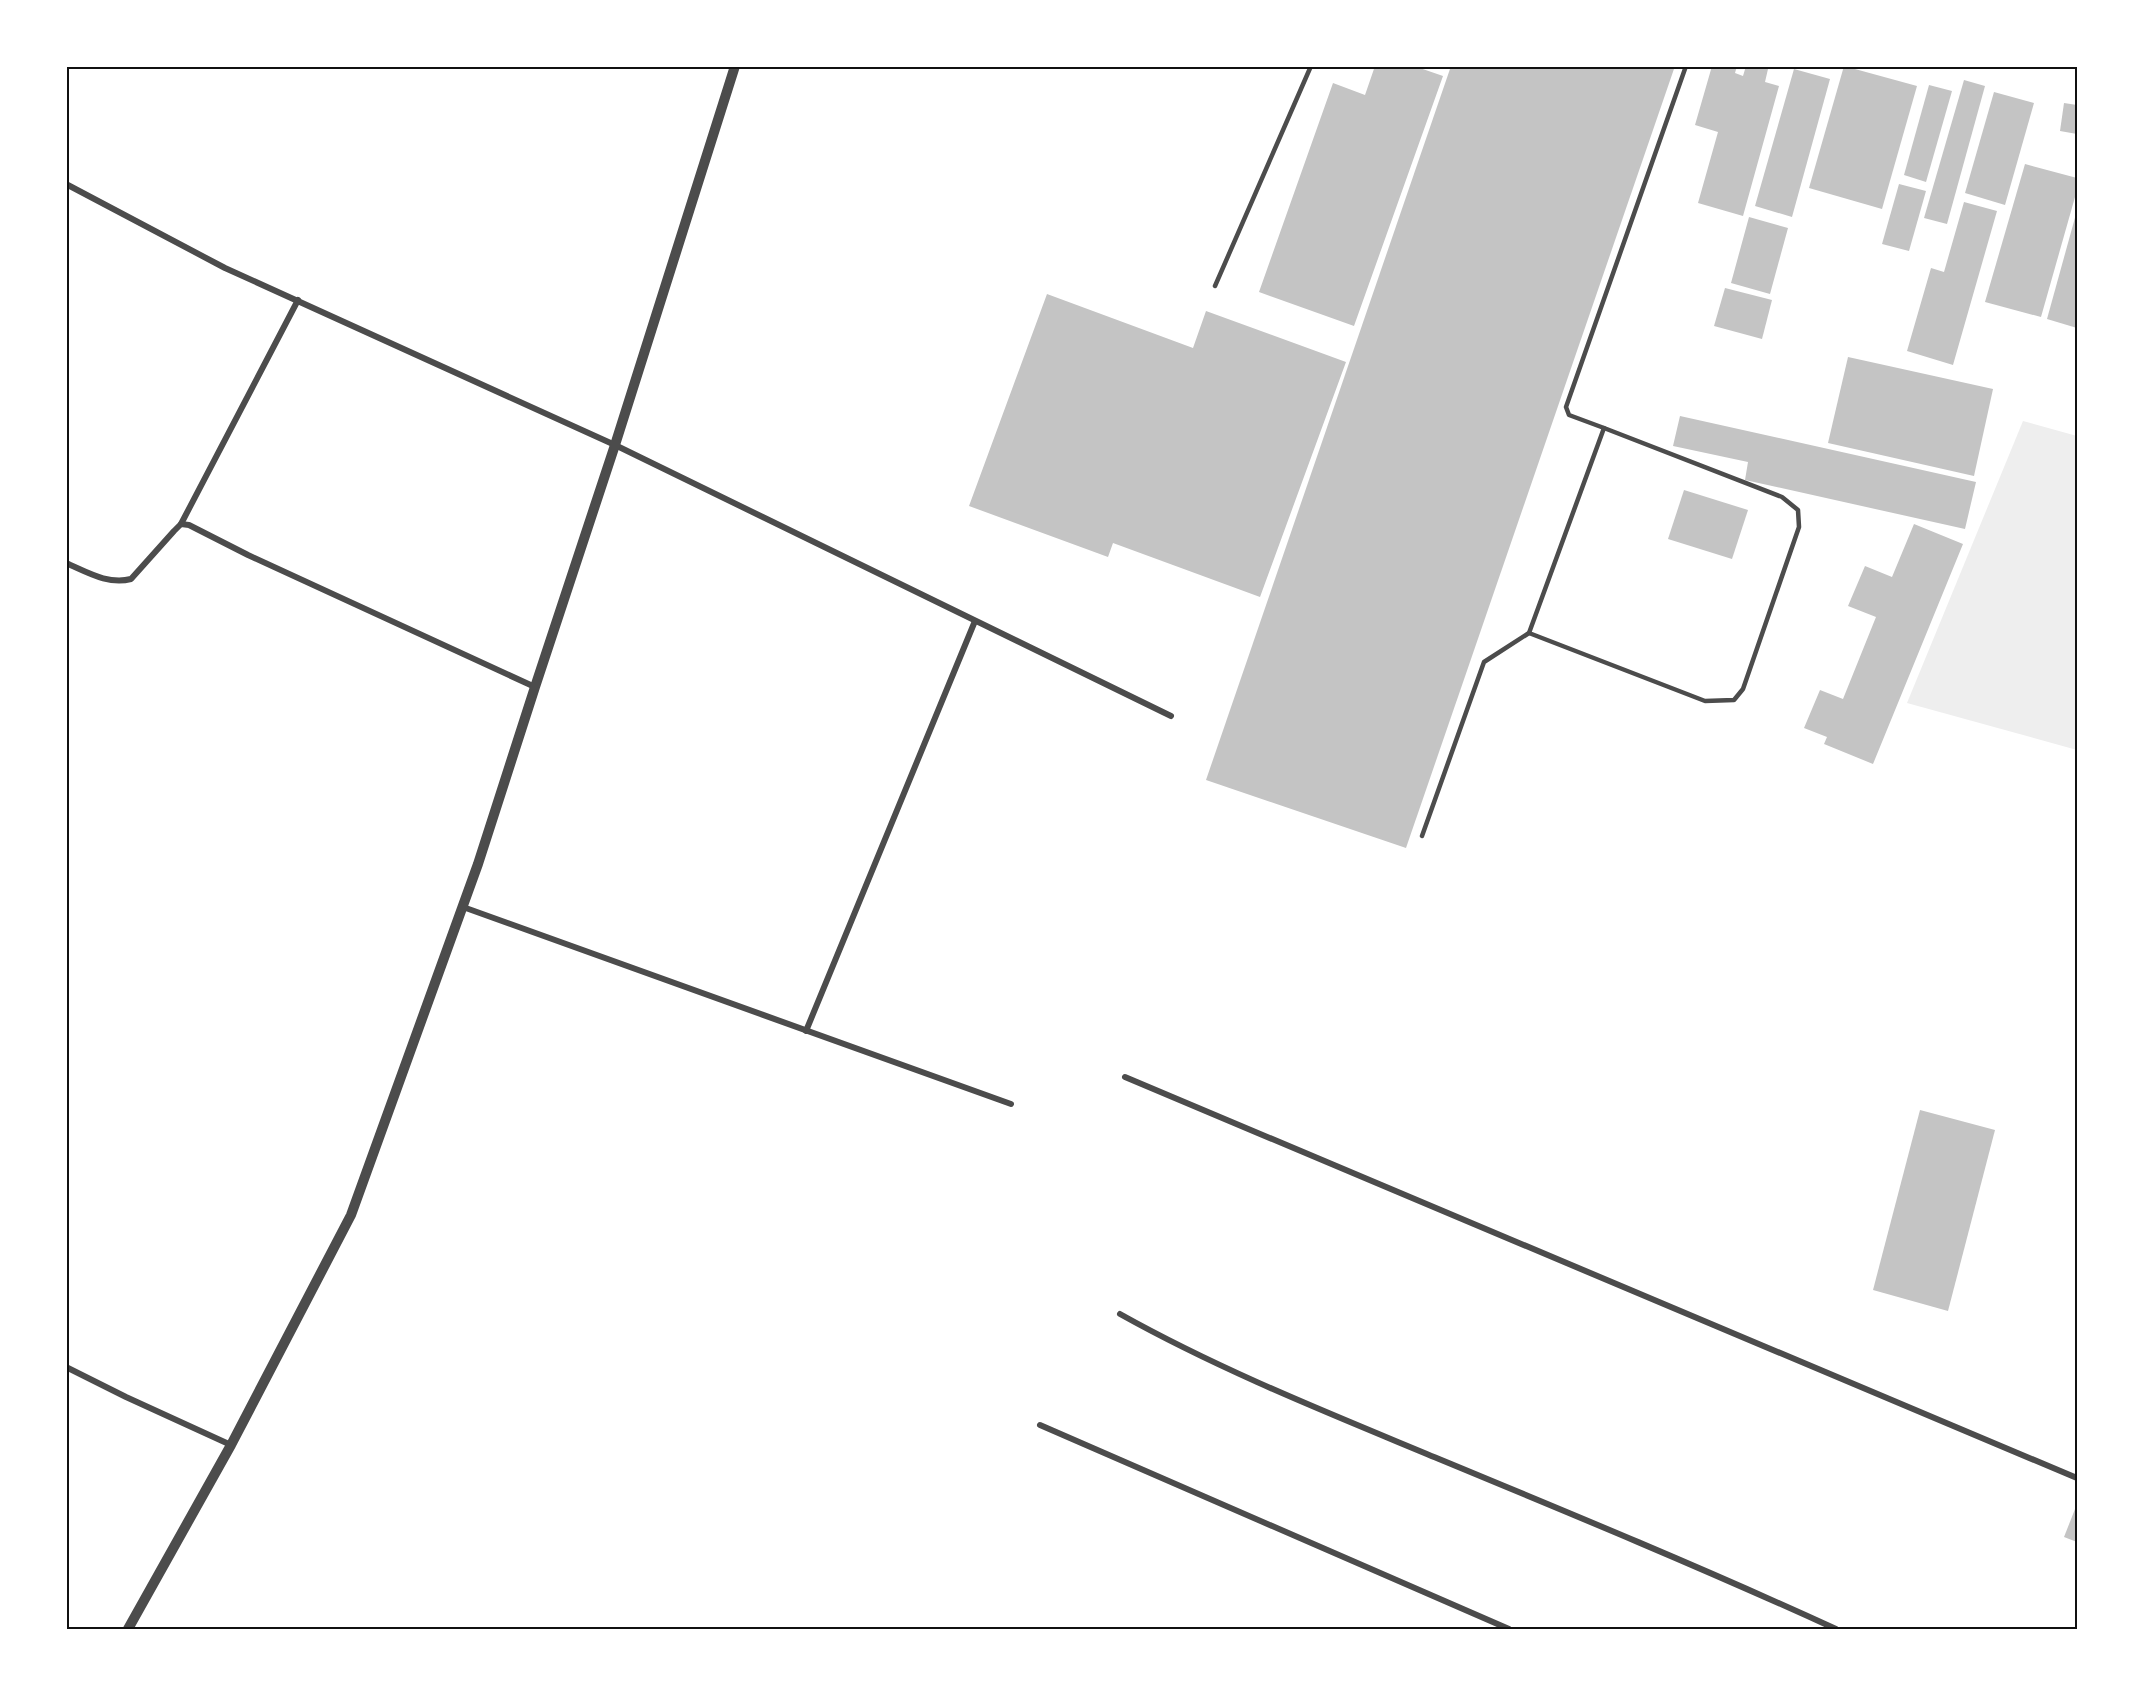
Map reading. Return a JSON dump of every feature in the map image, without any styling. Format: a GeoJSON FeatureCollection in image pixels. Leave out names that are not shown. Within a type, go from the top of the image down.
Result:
{"type":"FeatureCollection","features":[{"type":"Feature","properties":{"kind":"street"},"geometry":{"type":"LineString","coordinates":[[128,1629],[231,1445],[351,1215],[478,864],[615,446],[735,66]]}},
{"type":"Feature","properties":{"kind":"street"},"geometry":{"type":"LineString","coordinates":[[66,184],[225,268],[615,446],[1171,716]]}},
{"type":"Feature","properties":{"kind":"street"},"geometry":{"type":"LineString","coordinates":[[66,563],[106,580],[131,579],[182,524],[298,300]]}},
{"type":"Feature","properties":{"kind":"street"},"geometry":{"type":"LineString","coordinates":[[182,524],[196,528],[248,555],[535,687]]}},
{"type":"Feature","properties":{"kind":"street"},"geometry":{"type":"LineString","coordinates":[[806,1031],[975,621]]}},
{"type":"Feature","properties":{"kind":"street"},"geometry":{"type":"LineString","coordinates":[[463,907],[1011,1104]]}},
{"type":"Feature","properties":{"kind":"street"},"geometry":{"type":"LineString","coordinates":[[1125,1077],[2077,1478]]}},
{"type":"Feature","properties":{"kind":"street"},"geometry":{"type":"LineString","coordinates":[[1120,1314],[1167,1340],[1286,1396],[1691,1564],[1836,1629]]}},
{"type":"Feature","properties":{"kind":"street"},"geometry":{"type":"LineString","coordinates":[[66,1367],[231,1445]]}},
{"type":"Feature","properties":{"kind":"street"},"geometry":{"type":"LineString","coordinates":[[1041,1425],[1509,1629]]}},
{"type":"Feature","properties":{"kind":"lane"},"geometry":{"type":"LineString","coordinates":[[1215,286],[1311,66]]}},
{"type":"Feature","properties":{"kind":"lane"},"geometry":{"type":"LineString","coordinates":[[1529,633],[1706,701],[1734,700],[1743,689],[1799,527],[1798,510],[1782,497],[1569,415],[1566,407],[1686,66]]}},
{"type":"Feature","properties":{"kind":"lane"},"geometry":{"type":"LineString","coordinates":[[1422,836],[1484,662],[1529,633],[1604,428]]}},
{"type":"Feature","properties":{"kind":"shaded area"},"geometry":{"type":"Polygon","coordinates":[[[2023,421],[2077,436],[2077,750],[1907,703],[2023,421]]]}},
{"type":"Feature","properties":{"kind":"building"},"geometry":{"type":"Polygon","coordinates":[[[1375,66],[1414,66],[1443,76],[1354,326],[1259,292],[1333,83],[1365,95],[1375,66]]]}},
{"type":"Feature","properties":{"kind":"building"},"geometry":{"type":"Polygon","coordinates":[[[1451,66],[1675,66],[1406,848],[1206,780],[1451,66]]]}},
{"type":"Feature","properties":{"kind":"building"},"geometry":{"type":"Polygon","coordinates":[[[1712,66],[1737,66],[1735,73],[1743,76],[1746,66],[1758,66],[1768,69],[1765,82],[1779,86],[1743,216],[1698,203],[1718,132],[1695,125],[1712,66]]]}},
{"type":"Feature","properties":{"kind":"building"},"geometry":{"type":"Polygon","coordinates":[[[1844,66],[1917,86],[1882,209],[1809,188],[1844,66]]]}},
{"type":"Feature","properties":{"kind":"building"},"geometry":{"type":"Polygon","coordinates":[[[1794,69],[1830,79],[1792,217],[1755,206],[1794,69]]]}},
{"type":"Feature","properties":{"kind":"building"},"geometry":{"type":"Polygon","coordinates":[[[1964,80],[1985,86],[1947,224],[1924,218],[1964,80]]]}},
{"type":"Feature","properties":{"kind":"building"},"geometry":{"type":"Polygon","coordinates":[[[1929,85],[1952,91],[1926,182],[1904,175],[1929,85]]]}},
{"type":"Feature","properties":{"kind":"building"},"geometry":{"type":"Polygon","coordinates":[[[1994,92],[2034,103],[2005,205],[1965,193],[1994,92]]]}},
{"type":"Feature","properties":{"kind":"building"},"geometry":{"type":"Polygon","coordinates":[[[2064,103],[2077,105],[2077,134],[2060,131],[2064,103]]]}},
{"type":"Feature","properties":{"kind":"building"},"geometry":{"type":"Polygon","coordinates":[[[2025,164],[2077,178],[2077,190],[2041,317],[1985,302],[2025,164]]]}},
{"type":"Feature","properties":{"kind":"building"},"geometry":{"type":"Polygon","coordinates":[[[1899,184],[1926,191],[1909,251],[1882,244],[1899,184]]]}},
{"type":"Feature","properties":{"kind":"building"},"geometry":{"type":"Polygon","coordinates":[[[1964,202],[1997,211],[1953,365],[1907,351],[1931,268],[1944,272],[1964,202]]]}},
{"type":"Feature","properties":{"kind":"building"},"geometry":{"type":"Polygon","coordinates":[[[2077,214],[2077,328],[2047,319],[2077,214]]]}},
{"type":"Feature","properties":{"kind":"building"},"geometry":{"type":"Polygon","coordinates":[[[1749,217],[1788,228],[1770,294],[1731,283],[1749,217]]]}},
{"type":"Feature","properties":{"kind":"building"},"geometry":{"type":"Polygon","coordinates":[[[1725,288],[1772,300],[1762,339],[1714,326],[1725,288]]]}},
{"type":"Feature","properties":{"kind":"building"},"geometry":{"type":"Polygon","coordinates":[[[1047,294],[1193,348],[1206,311],[1346,362],[1260,597],[1113,543],[1108,557],[969,506],[1047,294]]]}},
{"type":"Feature","properties":{"kind":"building"},"geometry":{"type":"Polygon","coordinates":[[[1848,357],[1993,389],[1974,476],[1828,443],[1848,357]]]}},
{"type":"Feature","properties":{"kind":"building"},"geometry":{"type":"Polygon","coordinates":[[[1680,416],[1976,482],[1965,529],[1745,480],[1748,462],[1673,446],[1680,416]]]}},
{"type":"Feature","properties":{"kind":"building"},"geometry":{"type":"Polygon","coordinates":[[[1684,490],[1748,510],[1732,559],[1668,539],[1684,490]]]}},
{"type":"Feature","properties":{"kind":"building"},"geometry":{"type":"Polygon","coordinates":[[[1914,524],[1963,544],[1873,764],[1824,744],[1827,737],[1804,728],[1820,690],[1843,699],[1876,617],[1848,606],[1865,566],[1892,577],[1914,524]]]}},
{"type":"Feature","properties":{"kind":"building"},"geometry":{"type":"Polygon","coordinates":[[[1920,1110],[1995,1130],[1948,1311],[1873,1290],[1920,1110]]]}},
{"type":"Feature","properties":{"kind":"building"},"geometry":{"type":"Polygon","coordinates":[[[2077,1504],[2077,1542],[2064,1537],[2077,1504]]]}}]}
